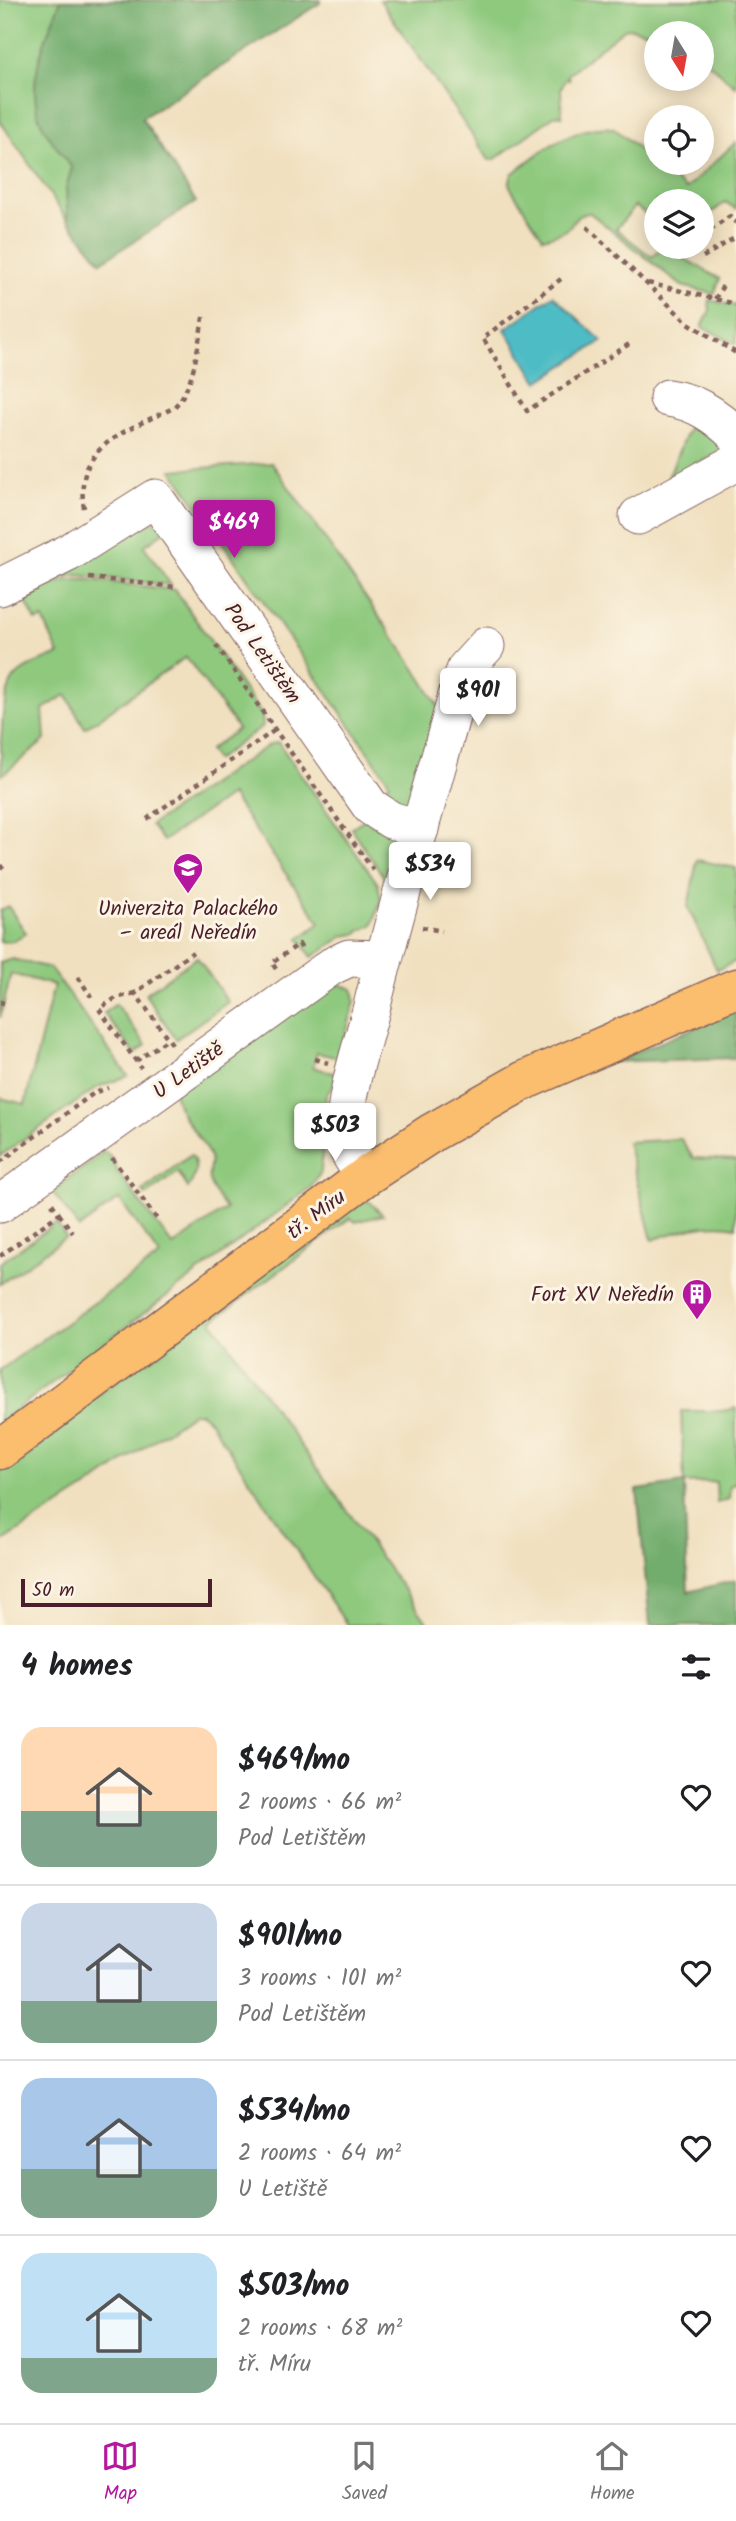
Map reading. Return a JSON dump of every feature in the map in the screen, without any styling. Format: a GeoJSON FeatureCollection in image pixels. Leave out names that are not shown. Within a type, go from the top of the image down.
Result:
{"type":"FeatureCollection","features":[{"type":"Feature","properties":{"kind":"main road","name":"tř. Míru"},"geometry":{"type":"LineString","coordinates":[[0,1450],[366,1177],[433,1132],[523,1081],[736,988]]}},
{"type":"Feature","properties":{"kind":"street"},"geometry":{"type":"LineString","coordinates":[[668,398],[687,401],[716,416],[736,435]]}},
{"type":"Feature","properties":{"kind":"street"},"geometry":{"type":"LineString","coordinates":[[638,516],[736,462]]}},
{"type":"Feature","properties":{"kind":"street","name":"Pod Letištěm"},"geometry":{"type":"LineString","coordinates":[[0,587],[89,540],[155,498],[371,807],[391,820],[420,829]]}},
{"type":"Feature","properties":{"kind":"street"},"geometry":{"type":"LineString","coordinates":[[366,1177],[346,1146],[349,1100],[383,959],[461,681],[466,668],[486,646]]}},
{"type":"Feature","properties":{"kind":"street","name":"U Letiště"},"geometry":{"type":"LineString","coordinates":[[0,1204],[332,966],[349,958],[383,959]]}},
{"type":"Feature","properties":{"kind":"path"},"geometry":{"type":"LineString","coordinates":[[714,227],[730,216],[736,223]]}},
{"type":"Feature","properties":{"kind":"path"},"geometry":{"type":"LineString","coordinates":[[587,227],[687,322],[736,353]]}},
{"type":"Feature","properties":{"kind":"path"},"geometry":{"type":"LineString","coordinates":[[714,250],[736,237]]}},
{"type":"Feature","properties":{"kind":"path"},"geometry":{"type":"LineString","coordinates":[[561,279],[483,338],[527,411],[629,344]]}},
{"type":"Feature","properties":{"kind":"path"},"geometry":{"type":"LineString","coordinates":[[646,283],[736,304]]}},
{"type":"Feature","properties":{"kind":"path"},"geometry":{"type":"LineString","coordinates":[[715,299],[724,284]]}},
{"type":"Feature","properties":{"kind":"path"},"geometry":{"type":"LineString","coordinates":[[89,540],[82,498],[88,463],[110,440],[173,408],[181,401],[189,383],[204,313]]}},
{"type":"Feature","properties":{"kind":"path"},"geometry":{"type":"LineString","coordinates":[[169,576],[184,598]]}},
{"type":"Feature","properties":{"kind":"path"},"geometry":{"type":"LineString","coordinates":[[79,577],[177,587]]}},
{"type":"Feature","properties":{"kind":"path"},"geometry":{"type":"LineString","coordinates":[[215,642],[377,875]]}},
{"type":"Feature","properties":{"kind":"path"},"geometry":{"type":"LineString","coordinates":[[147,819],[275,730]]}},
{"type":"Feature","properties":{"kind":"path"},"geometry":{"type":"LineString","coordinates":[[144,1071],[99,1009],[116,998],[135,993],[193,952]]}},
{"type":"Feature","properties":{"kind":"path"},"geometry":{"type":"LineString","coordinates":[[78,977],[90,995],[92,994]]}},
{"type":"Feature","properties":{"kind":"path"},"geometry":{"type":"LineString","coordinates":[[135,993],[176,1050]]}},
{"type":"Feature","properties":{"kind":"path"},"geometry":{"type":"LineString","coordinates":[[136,1061],[168,1039]]}},
{"type":"Feature","properties":{"kind":"path"},"geometry":{"type":"LineString","coordinates":[[0,1162],[94,1093],[113,1087]]}},
{"type":"Feature","properties":{"kind":"path"},"geometry":{"type":"LineString","coordinates":[[105,1147],[157,1219]]}},
{"type":"Feature","properties":{"kind":"path"},"geometry":{"type":"LineString","coordinates":[[59,1214],[72,1233]]}},
{"type":"Feature","properties":{"kind":"green space"},"geometry":{"type":"Polygon","coordinates":[[[0,0],[61,0],[42,49],[39,118],[72,168],[66,188],[68,221],[0,121],[0,0]]]}},
{"type":"Feature","properties":{"kind":"green space"},"geometry":{"type":"Polygon","coordinates":[[[61,0],[321,0],[142,118],[196,202],[101,262],[68,221],[66,188],[72,168],[45,130],[36,102],[35,87],[40,57],[61,0]]]}},
{"type":"Feature","properties":{"kind":"green space"},"geometry":{"type":"Polygon","coordinates":[[[380,0],[736,0],[736,87],[714,68],[714,21],[644,21],[644,31],[624,29],[568,74],[569,80],[566,78],[561,88],[562,116],[555,115],[495,159],[489,160],[380,0]]]}},
{"type":"Feature","properties":{"kind":"green space"},"geometry":{"type":"Polygon","coordinates":[[[614,128],[644,153],[644,175],[669,175],[686,189],[644,189],[644,213],[635,206],[616,229],[644,251],[644,256],[590,213],[579,216],[564,231],[543,238],[509,184],[512,174],[559,140],[572,134],[614,128]]]}},
{"type":"Feature","properties":{"kind":"green space"},"geometry":{"type":"Polygon","coordinates":[[[736,142],[736,209],[725,202],[714,211],[714,189],[686,189],[701,175],[714,175],[714,163],[736,142]]]}},
{"type":"Feature","properties":{"kind":"green space"},"geometry":{"type":"Polygon","coordinates":[[[648,259],[685,259],[720,279],[714,294],[682,286],[648,259]]]}},
{"type":"Feature","properties":{"kind":"green space"},"geometry":{"type":"Polygon","coordinates":[[[709,300],[736,306],[736,344],[702,327],[710,310],[709,300]]]}},
{"type":"Feature","properties":{"kind":"green space"},"geometry":{"type":"Polygon","coordinates":[[[698,423],[723,445],[720,452],[667,480],[687,431],[698,423]]]}},
{"type":"Feature","properties":{"kind":"green space"},"geometry":{"type":"Polygon","coordinates":[[[272,463],[441,710],[410,804],[405,806],[377,793],[390,783],[172,470],[272,463]]]}},
{"type":"Feature","properties":{"kind":"green space"},"geometry":{"type":"Polygon","coordinates":[[[152,521],[166,530],[144,546],[171,585],[79,575],[50,579],[152,521]]]}},
{"type":"Feature","properties":{"kind":"green space"},"geometry":{"type":"Polygon","coordinates":[[[68,580],[92,580],[175,590],[262,715],[263,726],[216,760],[209,750],[238,729],[186,657],[85,728],[66,695],[43,709],[45,740],[2,775],[2,724],[11,684],[25,669],[59,654],[43,619],[36,621],[25,595],[47,585],[68,580]]]}},
{"type":"Feature","properties":{"kind":"green space"},"geometry":{"type":"Polygon","coordinates":[[[278,742],[378,884],[381,900],[373,924],[355,934],[344,936],[312,957],[299,939],[320,923],[231,795],[163,841],[151,825],[269,745],[278,742]]]}},
{"type":"Feature","properties":{"kind":"green space"},"geometry":{"type":"Polygon","coordinates":[[[365,819],[399,841],[388,883],[351,828],[365,819]]]}},
{"type":"Feature","properties":{"kind":"green space"},"geometry":{"type":"Polygon","coordinates":[[[697,860],[736,868],[736,961],[717,970],[688,907],[697,860]]]}},
{"type":"Feature","properties":{"kind":"green space"},"geometry":{"type":"Polygon","coordinates":[[[8,906],[26,933],[13,941],[0,942],[0,911],[8,906]]]}},
{"type":"Feature","properties":{"kind":"green space"},"geometry":{"type":"Polygon","coordinates":[[[197,957],[228,1002],[176,1039],[145,994],[197,957]]]}},
{"type":"Feature","properties":{"kind":"green space"},"geometry":{"type":"Polygon","coordinates":[[[12,959],[50,968],[128,1076],[98,1087],[0,1156],[0,1098],[25,1104],[54,985],[11,974],[0,1018],[0,963],[12,959]]]}},
{"type":"Feature","properties":{"kind":"green space"},"geometry":{"type":"Polygon","coordinates":[[[336,983],[353,989],[355,1001],[339,1058],[317,1053],[313,1067],[336,1074],[334,1084],[326,1095],[321,1172],[311,1187],[0,1422],[0,1370],[160,1256],[119,1199],[79,1228],[52,1191],[104,1152],[115,1163],[117,1171],[173,1246],[226,1209],[210,1184],[210,1157],[183,1116],[174,1090],[336,983]]]}},
{"type":"Feature","properties":{"kind":"green space"},"geometry":{"type":"Polygon","coordinates":[[[116,1004],[146,1045],[135,1054],[104,1013],[116,1004]]]}},
{"type":"Feature","properties":{"kind":"green space"},"geometry":{"type":"Polygon","coordinates":[[[736,1010],[736,1058],[606,1062],[659,1043],[736,1010]]]}},
{"type":"Feature","properties":{"kind":"green space"},"geometry":{"type":"Polygon","coordinates":[[[681,1139],[693,1158],[736,1160],[736,1227],[704,1226],[652,1240],[627,1142],[681,1139]]]}},
{"type":"Feature","properties":{"kind":"green space"},"geometry":{"type":"Polygon","coordinates":[[[191,1155],[195,1172],[188,1188],[178,1172],[146,1195],[142,1191],[191,1155]]]}},
{"type":"Feature","properties":{"kind":"green space"},"geometry":{"type":"Polygon","coordinates":[[[361,1201],[370,1202],[383,1215],[356,1222],[350,1218],[212,1321],[429,1625],[347,1625],[209,1420],[201,1413],[193,1413],[86,1488],[0,1543],[0,1467],[361,1201]]]}},
{"type":"Feature","properties":{"kind":"green space"},"geometry":{"type":"Polygon","coordinates":[[[56,1223],[66,1237],[0,1284],[0,1263],[56,1223]]]}},
{"type":"Feature","properties":{"kind":"green space"},"geometry":{"type":"Polygon","coordinates":[[[736,1408],[736,1484],[730,1485],[729,1499],[717,1503],[716,1482],[684,1483],[681,1411],[722,1411],[736,1408]]]}},
{"type":"Feature","properties":{"kind":"green space"},"geometry":{"type":"Polygon","coordinates":[[[684,1483],[688,1592],[736,1580],[736,1625],[650,1625],[637,1490],[684,1483]]]}},
{"type":"Feature","properties":{"kind":"water"},"geometry":{"type":"Polygon","coordinates":[[[553,295],[602,341],[538,382],[505,329],[553,295]]]}},
{"type":"Feature","properties":{"kind":"place","name":"Univerzita Palackého – areál Neředín"},"geometry":{"type":"Point","coordinates":[188,895]}},
{"type":"Feature","properties":{"kind":"place","name":"Fort XV Neředín"},"geometry":{"type":"Point","coordinates":[697,1321]}}]}
